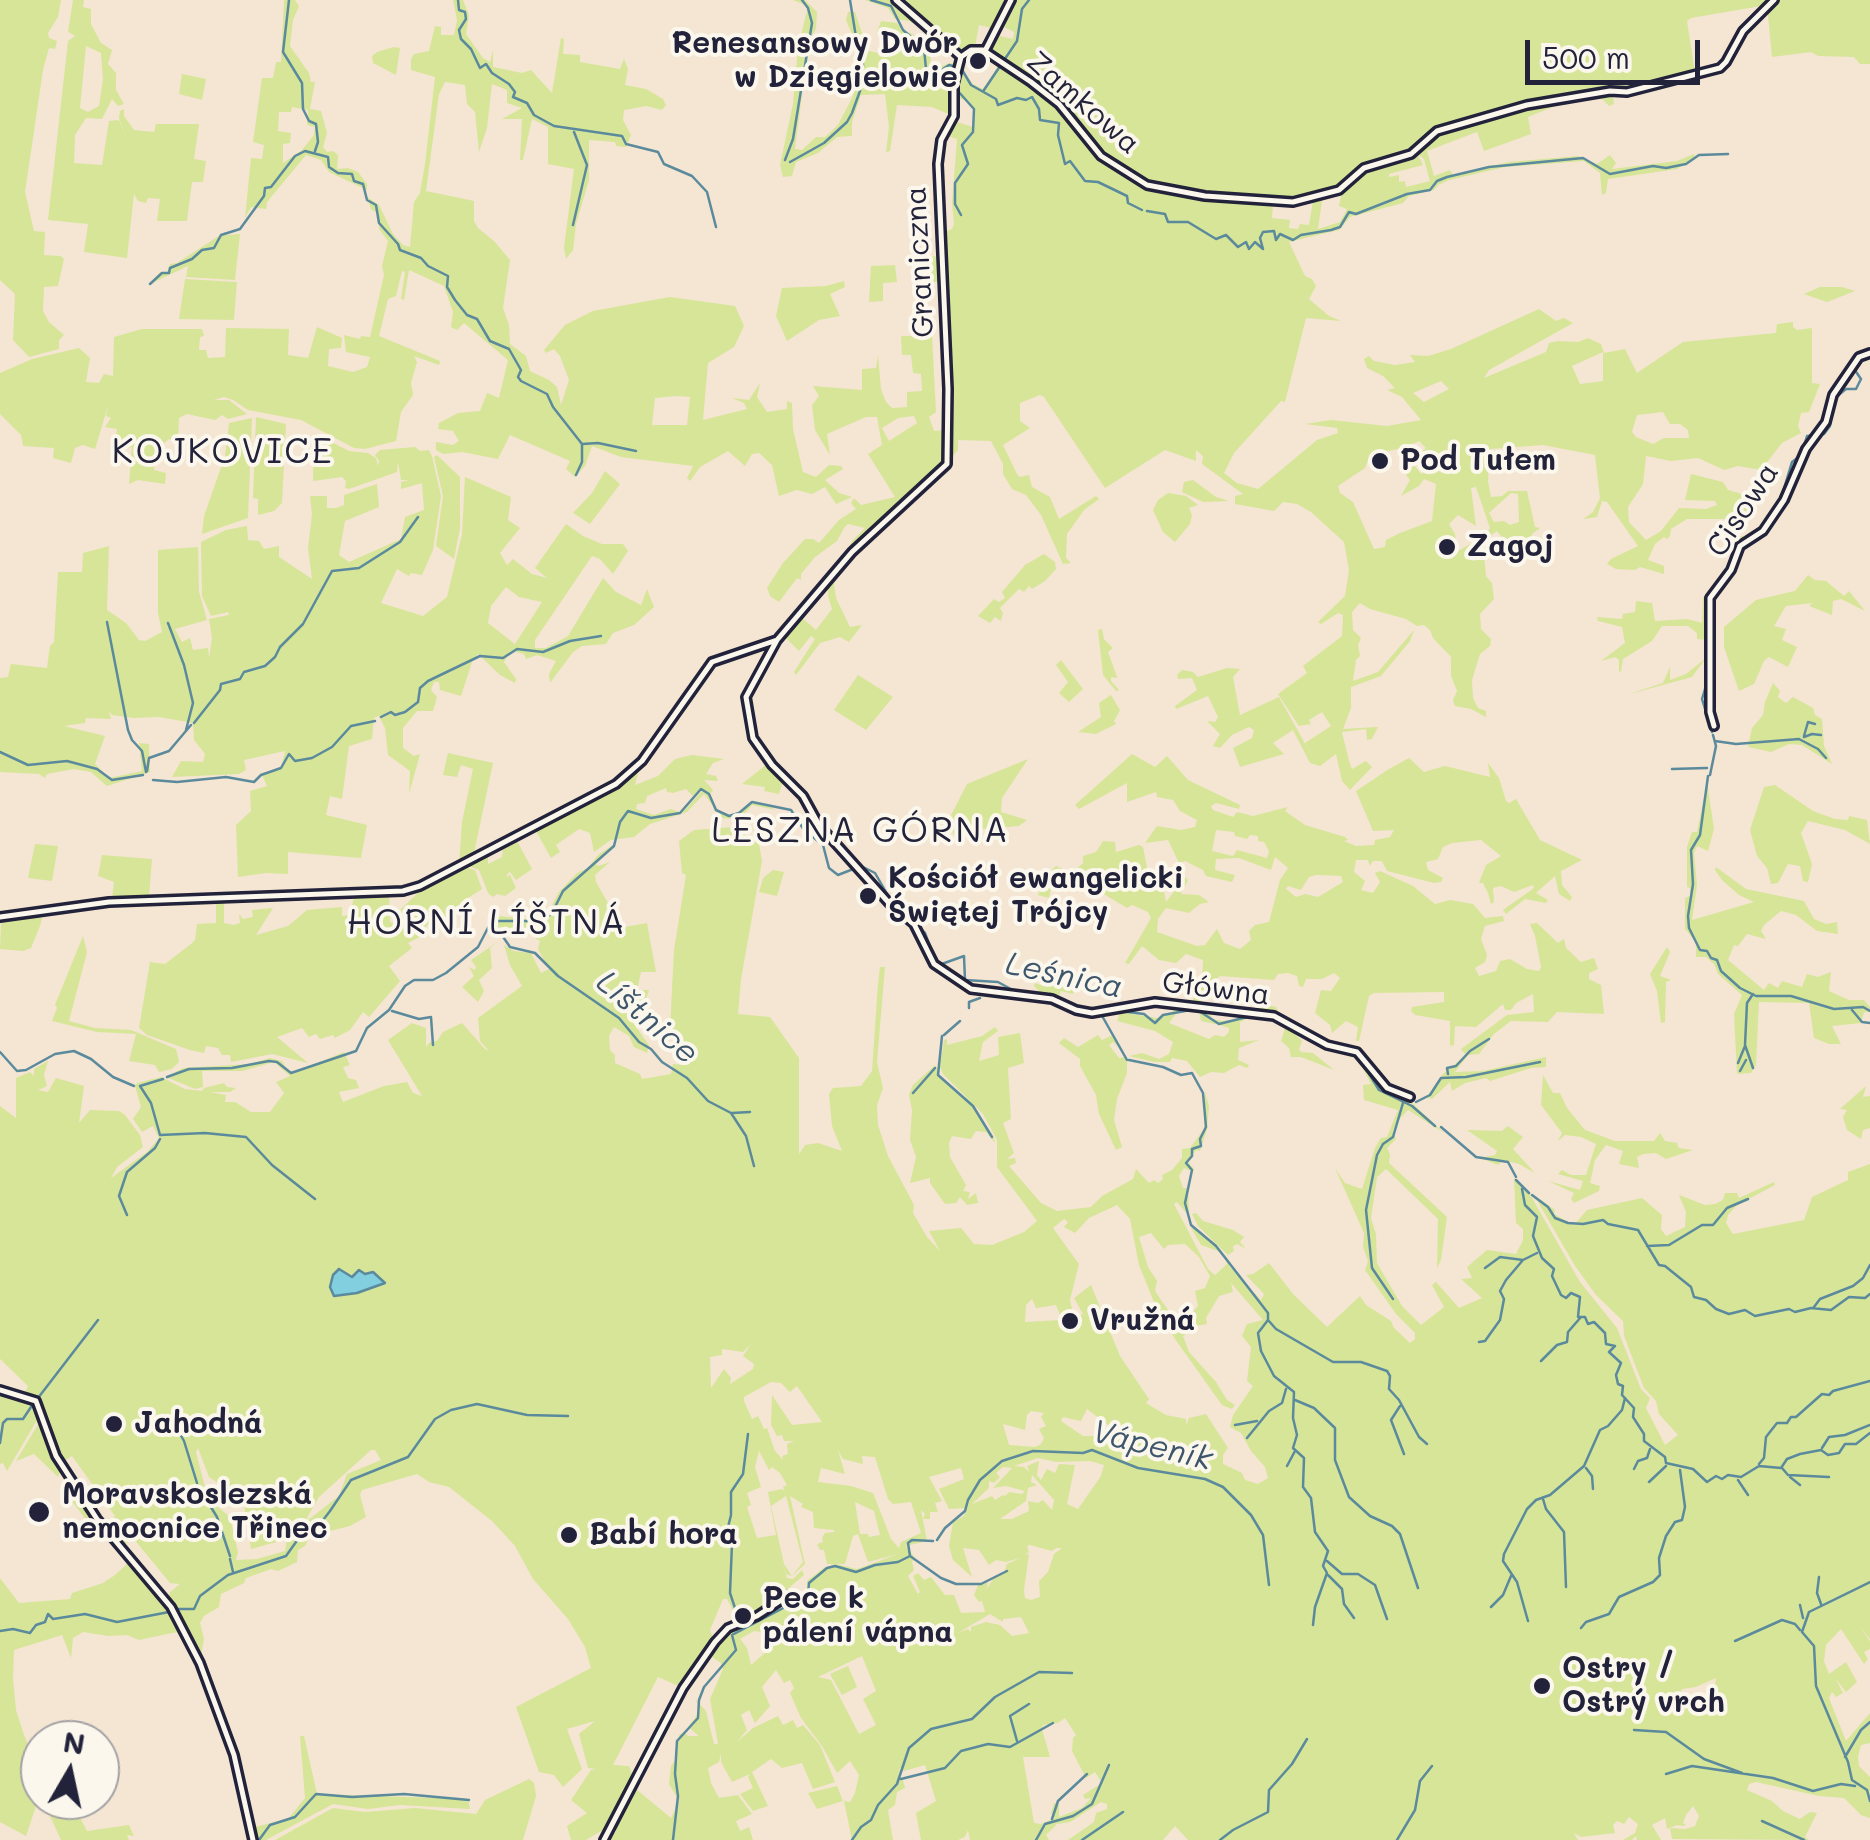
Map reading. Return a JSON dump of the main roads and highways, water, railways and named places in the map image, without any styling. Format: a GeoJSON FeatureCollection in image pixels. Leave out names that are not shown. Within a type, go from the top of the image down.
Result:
{"type":"FeatureCollection","features":[{"type":"Feature","properties":{"kind":"water"},"geometry":{"type":"Polygon","coordinates":[[[339,1269],[352,1277],[359,1270],[365,1274],[373,1272],[385,1283],[334,1296],[330,1287],[339,1269]]]}},
{"type":"Feature","properties":{"kind":"waterway"},"geometry":{"type":"LineString","coordinates":[[289,0],[283,52],[302,83],[303,109],[309,121],[316,124],[315,151]]}},
{"type":"Feature","properties":{"kind":"waterway"},"geometry":{"type":"LineString","coordinates":[[458,0],[466,19],[459,30],[461,39],[480,68],[486,64],[509,84],[515,92],[513,97],[527,103],[534,115],[554,126],[622,136],[626,144],[658,152],[664,164],[692,176],[707,192],[716,227]]}},
{"type":"Feature","properties":{"kind":"waterway"},"geometry":{"type":"LineString","coordinates":[[785,160],[793,139],[812,23],[802,0]]}},
{"type":"Feature","properties":{"kind":"waterway"},"geometry":{"type":"LineString","coordinates":[[790,162],[824,143],[852,113],[863,66],[850,0]]}},
{"type":"Feature","properties":{"kind":"waterway"},"geometry":{"type":"LineString","coordinates":[[871,0],[891,6],[903,30],[924,48],[926,69],[940,71],[974,109],[973,132],[962,145],[968,164],[955,183],[955,204],[961,215]]}},
{"type":"Feature","properties":{"kind":"waterway"},"geometry":{"type":"LineString","coordinates":[[984,90],[1017,41],[1022,9],[1029,0]]}},
{"type":"Feature","properties":{"kind":"waterway"},"geometry":{"type":"LineString","coordinates":[[940,71],[949,65],[961,68],[971,85],[996,99],[998,105],[1032,97],[1040,120],[1059,123],[1065,164],[1070,161],[1085,181],[1098,182],[1127,196],[1128,203],[1142,210]]}},
{"type":"Feature","properties":{"kind":"waterway"},"geometry":{"type":"LineString","coordinates":[[573,225],[587,165],[574,132]]}},
{"type":"Feature","properties":{"kind":"waterway"},"geometry":{"type":"LineString","coordinates":[[150,284],[162,273],[169,273],[170,268],[202,250],[214,248],[221,235],[240,229],[264,196],[265,188],[271,187],[295,156],[305,151],[328,157],[329,167],[338,173],[352,174],[354,181],[363,184],[367,200],[376,205],[379,223],[400,250],[448,276],[447,287],[455,300],[467,315],[477,319],[490,341],[509,349],[521,370],[521,381],[547,394],[582,444],[598,443],[636,451]]}},
{"type":"Feature","properties":{"kind":"waterway"},"geometry":{"type":"LineString","coordinates":[[1147,211],[1165,214],[1168,222],[1188,222],[1216,239],[1226,235],[1238,247],[1246,242],[1249,249],[1255,242],[1263,249],[1263,232],[1274,231],[1276,240],[1280,234],[1293,240],[1331,230],[1340,227],[1349,212],[1356,214],[1407,194],[1430,190],[1447,177],[1489,167],[1583,158],[1610,174],[1686,164],[1699,155],[1728,154]]}},
{"type":"Feature","properties":{"kind":"waterway"},"geometry":{"type":"LineString","coordinates":[[1835,398],[1846,389],[1856,389],[1861,379],[1852,366]]}},
{"type":"Feature","properties":{"kind":"waterway"},"geometry":{"type":"LineString","coordinates":[[1803,449],[1807,436],[1824,434],[1830,426],[1832,410]]}},
{"type":"Feature","properties":{"kind":"waterway"},"geometry":{"type":"LineString","coordinates":[[576,475],[582,462],[582,444]]}},
{"type":"Feature","properties":{"kind":"waterway"},"geometry":{"type":"LineString","coordinates":[[1764,526],[1782,495],[1792,462],[1800,456]]}},
{"type":"Feature","properties":{"kind":"waterway"},"geometry":{"type":"LineString","coordinates":[[194,723],[221,684],[240,679],[244,672],[265,666],[275,657],[303,624],[332,571],[359,568],[400,542],[418,517]]}},
{"type":"Feature","properties":{"kind":"waterway"},"geometry":{"type":"LineString","coordinates":[[1740,542],[1754,534]]}},
{"type":"Feature","properties":{"kind":"waterway"},"geometry":{"type":"LineString","coordinates":[[1726,574],[1736,549]]}},
{"type":"Feature","properties":{"kind":"waterway"},"geometry":{"type":"LineString","coordinates":[[1708,671],[1706,602],[1720,580]]}},
{"type":"Feature","properties":{"kind":"waterway"},"geometry":{"type":"LineString","coordinates":[[107,622],[128,730],[142,751],[146,772]]}},
{"type":"Feature","properties":{"kind":"waterway"},"geometry":{"type":"LineString","coordinates":[[168,623],[193,703],[186,730]]}},
{"type":"Feature","properties":{"kind":"waterway"},"geometry":{"type":"LineString","coordinates":[[381,717],[405,712],[418,702],[420,688],[428,681],[480,656],[503,658],[517,649],[543,652],[570,641],[601,636]]}},
{"type":"Feature","properties":{"kind":"waterway"},"geometry":{"type":"LineString","coordinates":[[1708,679],[1702,699],[1712,732]]}},
{"type":"Feature","properties":{"kind":"waterway"},"geometry":{"type":"LineString","coordinates":[[153,780],[226,777],[254,782],[281,768],[289,754],[295,761],[312,758],[332,747],[351,726],[375,721]]}},
{"type":"Feature","properties":{"kind":"waterway"},"geometry":{"type":"LineString","coordinates":[[1804,736],[1808,722],[1815,724]]}},
{"type":"Feature","properties":{"kind":"waterway"},"geometry":{"type":"LineString","coordinates":[[147,771],[149,758],[169,751],[191,725]]}},
{"type":"Feature","properties":{"kind":"waterway"},"geometry":{"type":"LineString","coordinates":[[1710,775],[1716,746],[1713,735]]}},
{"type":"Feature","properties":{"kind":"waterway"},"geometry":{"type":"LineString","coordinates":[[1804,737],[1821,735]]}},
{"type":"Feature","properties":{"kind":"waterway"},"geometry":{"type":"LineString","coordinates":[[1715,741],[1736,744],[1799,739],[1826,758]]}},
{"type":"Feature","properties":{"kind":"waterway"},"geometry":{"type":"LineString","coordinates":[[0,752],[28,765],[67,761],[97,769],[112,780],[143,775]]}},
{"type":"Feature","properties":{"kind":"waterway"},"geometry":{"type":"LineString","coordinates":[[1672,769],[1707,768]]}},
{"type":"Feature","properties":{"kind":"waterway"},"geometry":{"type":"LineString","coordinates":[[1708,776],[1700,835],[1691,850],[1689,928],[1700,950],[1717,960],[1721,971],[1740,988],[1756,996],[1791,996],[1834,1009],[1863,1007],[1870,1011]]}},
{"type":"Feature","properties":{"kind":"waterway"},"geometry":{"type":"LineString","coordinates":[[493,921],[543,921],[552,913],[563,891],[614,846],[620,822],[628,811],[651,818],[680,813],[701,789],[709,794],[716,810],[729,816],[752,802],[791,810],[804,830],[823,845],[829,868],[838,875],[861,866],[875,873],[890,899],[925,933],[933,955]]}},
{"type":"Feature","properties":{"kind":"waterway","name":"Líštnice"},"geometry":{"type":"LineString","coordinates":[[167,1077],[189,1069],[232,1068],[269,1061],[291,1073],[356,1051],[367,1028],[389,1010],[405,986],[446,973],[478,947],[491,922]]}},
{"type":"Feature","properties":{"kind":"waterway","name":"Líštnice"},"geometry":{"type":"LineString","coordinates":[[493,922],[510,947],[535,953],[558,976],[619,1018],[639,1042],[687,1078],[708,1101],[731,1113],[746,1136],[754,1166]]}},
{"type":"Feature","properties":{"kind":"waterway","name":"Leśnica"},"geometry":{"type":"LineString","coordinates":[[939,965],[964,956],[965,980],[998,982],[1018,993]]}},
{"type":"Feature","properties":{"kind":"waterway","name":"Leśnica"},"geometry":{"type":"LineString","coordinates":[[1040,995],[1051,994],[1078,1008]]}},
{"type":"Feature","properties":{"kind":"waterway"},"geometry":{"type":"LineString","coordinates":[[1753,994],[1747,1003],[1745,1045],[1753,1068]]}},
{"type":"Feature","properties":{"kind":"waterway"},"geometry":{"type":"LineString","coordinates":[[969,1008],[969,1002],[980,998]]}},
{"type":"Feature","properties":{"kind":"waterway","name":"Leśnica"},"geometry":{"type":"LineString","coordinates":[[1120,1011],[1144,1014],[1155,1023],[1163,1015],[1196,1009],[1219,1024],[1255,1015]]}},
{"type":"Feature","properties":{"kind":"waterway"},"geometry":{"type":"LineString","coordinates":[[1852,1010],[1862,1022],[1870,1023]]}},
{"type":"Feature","properties":{"kind":"waterway"},"geometry":{"type":"LineString","coordinates":[[392,1011],[419,1019],[431,1017],[433,1045]]}},
{"type":"Feature","properties":{"kind":"waterway","name":"Leśnica"},"geometry":{"type":"LineString","coordinates":[[1263,1012],[1273,1011],[1282,1018]]}},
{"type":"Feature","properties":{"kind":"waterway"},"geometry":{"type":"LineString","coordinates":[[1101,1014],[1127,1060]]}},
{"type":"Feature","properties":{"kind":"waterway"},"geometry":{"type":"LineString","coordinates":[[944,1035],[960,1021]]}},
{"type":"Feature","properties":{"kind":"waterway"},"geometry":{"type":"LineString","coordinates":[[942,1036],[938,1075],[973,1106],[992,1137]]}},
{"type":"Feature","properties":{"kind":"waterway"},"geometry":{"type":"LineString","coordinates":[[1448,1074],[1447,1068],[1456,1066],[1489,1039]]}},
{"type":"Feature","properties":{"kind":"waterway","name":"Leśnica"},"geometry":{"type":"LineString","coordinates":[[1313,1040],[1352,1054]]}},
{"type":"Feature","properties":{"kind":"waterway"},"geometry":{"type":"LineString","coordinates":[[1738,1063],[1745,1046]]}},
{"type":"Feature","properties":{"kind":"waterway","name":"Líštnice"},"geometry":{"type":"LineString","coordinates":[[0,1052],[17,1071],[55,1054],[74,1051],[134,1086]]}},
{"type":"Feature","properties":{"kind":"waterway"},"geometry":{"type":"LineString","coordinates":[[1129,1060],[1181,1075],[1192,1073],[1203,1093],[1206,1127],[1201,1146],[1192,1149],[1186,1163],[1192,1170],[1185,1203],[1191,1225],[1216,1246],[1268,1313],[1268,1320],[1258,1333],[1261,1351],[1274,1376],[1294,1392],[1297,1435],[1293,1448],[1304,1458],[1303,1487],[1311,1498],[1315,1532],[1328,1551],[1323,1566],[1327,1573],[1313,1625]]}},
{"type":"Feature","properties":{"kind":"waterway"},"geometry":{"type":"LineString","coordinates":[[1740,1071],[1746,1060]]}},
{"type":"Feature","properties":{"kind":"waterway","name":"Leśnica"},"geometry":{"type":"LineString","coordinates":[[1361,1061],[1379,1090],[1412,1106],[1435,1126]]}},
{"type":"Feature","properties":{"kind":"waterway"},"geometry":{"type":"LineString","coordinates":[[1416,1102],[1430,1095],[1441,1078],[1466,1077],[1540,1062]]}},
{"type":"Feature","properties":{"kind":"waterway"},"geometry":{"type":"LineString","coordinates":[[913,1093],[935,1068]]}},
{"type":"Feature","properties":{"kind":"waterway","name":"Líštnice"},"geometry":{"type":"LineString","coordinates":[[140,1086],[163,1079]]}},
{"type":"Feature","properties":{"kind":"waterway"},"geometry":{"type":"LineString","coordinates":[[140,1086],[151,1103],[160,1135],[205,1133],[246,1137],[272,1165],[315,1199]]}},
{"type":"Feature","properties":{"kind":"waterway"},"geometry":{"type":"LineString","coordinates":[[1393,1299],[1372,1268],[1366,1210],[1377,1155],[1393,1137],[1403,1103]]}},
{"type":"Feature","properties":{"kind":"waterway"},"geometry":{"type":"LineString","coordinates":[[732,1113],[750,1112]]}},
{"type":"Feature","properties":{"kind":"waterway","name":"Leśnica"},"geometry":{"type":"LineString","coordinates":[[1441,1127],[1476,1157],[1508,1162],[1516,1177]]}},
{"type":"Feature","properties":{"kind":"waterway"},"geometry":{"type":"LineString","coordinates":[[127,1215],[119,1196],[127,1172],[160,1139]]}},
{"type":"Feature","properties":{"kind":"waterway","name":"Leśnica"},"geometry":{"type":"LineString","coordinates":[[1516,1180],[1529,1193]]}},
{"type":"Feature","properties":{"kind":"waterway"},"geometry":{"type":"LineString","coordinates":[[1522,1189],[1525,1205],[1537,1217],[1533,1236],[1542,1258],[1554,1269],[1552,1276],[1561,1295],[1566,1298],[1571,1293],[1580,1297],[1578,1317],[1585,1317],[1588,1324],[1594,1322],[1605,1333],[1606,1344],[1615,1346],[1609,1352],[1621,1363],[1616,1375],[1618,1384],[1623,1386],[1622,1395],[1634,1408],[1633,1417],[1644,1441],[1665,1457],[1666,1463],[1693,1469],[1707,1482],[1716,1476],[1741,1477],[1759,1466],[1781,1468],[1787,1459],[1800,1454],[1821,1450],[1828,1455],[1839,1453],[1845,1444],[1856,1444],[1870,1433]]}},
{"type":"Feature","properties":{"kind":"waterway","name":"Leśnica"},"geometry":{"type":"LineString","coordinates":[[1532,1195],[1555,1218],[1568,1223],[1603,1220],[1638,1230],[1659,1265],[1691,1287],[1694,1297],[1729,1314],[1745,1310],[1755,1316],[1789,1309],[1831,1310],[1849,1297],[1865,1298],[1870,1294]]}},
{"type":"Feature","properties":{"kind":"waterway"},"geometry":{"type":"LineString","coordinates":[[1647,1246],[1669,1245],[1702,1225],[1713,1225],[1727,1208],[1748,1199]]}},
{"type":"Feature","properties":{"kind":"waterway"},"geometry":{"type":"LineString","coordinates":[[1479,1342],[1485,1341],[1500,1320],[1504,1299],[1500,1291],[1506,1280],[1523,1260],[1537,1253]]}},
{"type":"Feature","properties":{"kind":"waterway"},"geometry":{"type":"LineString","coordinates":[[1485,1268],[1500,1257],[1523,1260]]}},
{"type":"Feature","properties":{"kind":"waterway"},"geometry":{"type":"LineString","coordinates":[[1814,1307],[1820,1299],[1853,1286],[1870,1265]]}},
{"type":"Feature","properties":{"kind":"waterway"},"geometry":{"type":"LineString","coordinates":[[1541,1361],[1557,1345],[1567,1342],[1568,1332],[1581,1317]]}},
{"type":"Feature","properties":{"kind":"waterway"},"geometry":{"type":"LineString","coordinates":[[38,1398],[98,1320]]}},
{"type":"Feature","properties":{"kind":"waterway"},"geometry":{"type":"LineString","coordinates":[[1268,1320],[1276,1329],[1333,1362],[1361,1362],[1387,1371],[1389,1389],[1427,1444]]}},
{"type":"Feature","properties":{"kind":"waterway"},"geometry":{"type":"LineString","coordinates":[[1759,1464],[1764,1458],[1766,1437],[1777,1423],[1787,1423],[1822,1394],[1870,1381]]}},
{"type":"Feature","properties":{"kind":"waterway"},"geometry":{"type":"LineString","coordinates":[[1247,1438],[1269,1411],[1282,1403],[1286,1389]]}},
{"type":"Feature","properties":{"kind":"waterway"},"geometry":{"type":"LineString","coordinates":[[1528,1621],[1517,1582],[1503,1561],[1504,1554],[1527,1509],[1584,1466],[1600,1430],[1622,1410],[1625,1398]]}},
{"type":"Feature","properties":{"kind":"waterway"},"geometry":{"type":"LineString","coordinates":[[1295,1400],[1314,1408],[1335,1428],[1335,1460],[1349,1497],[1370,1516],[1400,1534],[1418,1588]]}},
{"type":"Feature","properties":{"kind":"waterway"},"geometry":{"type":"LineString","coordinates":[[0,1443],[3,1423],[7,1419],[23,1419],[33,1404]]}},
{"type":"Feature","properties":{"kind":"waterway"},"geometry":{"type":"LineString","coordinates":[[175,1609],[194,1609],[200,1596],[228,1575],[286,1556],[301,1535],[320,1524],[351,1480],[408,1457],[435,1419],[451,1410],[477,1404],[527,1415],[568,1416]]}},
{"type":"Feature","properties":{"kind":"waterway"},"geometry":{"type":"LineString","coordinates":[[1400,1406],[1391,1420],[1404,1454]]}},
{"type":"Feature","properties":{"kind":"waterway"},"geometry":{"type":"LineString","coordinates":[[1235,1425],[1257,1421]]}},
{"type":"Feature","properties":{"kind":"waterway"},"geometry":{"type":"LineString","coordinates":[[1822,1448],[1829,1437],[1870,1425]]}},
{"type":"Feature","properties":{"kind":"waterway"},"geometry":{"type":"LineString","coordinates":[[176,1427],[197,1483]]}},
{"type":"Feature","properties":{"kind":"waterway"},"geometry":{"type":"LineString","coordinates":[[731,1514],[731,1492],[743,1474],[748,1434]]}},
{"type":"Feature","properties":{"kind":"waterway"},"geometry":{"type":"LineString","coordinates":[[1634,1469],[1638,1461],[1647,1458],[1650,1449]]}},
{"type":"Feature","properties":{"kind":"waterway","name":"Vápeník"},"geometry":{"type":"LineString","coordinates":[[937,1540],[965,1511],[980,1480],[1002,1461],[1033,1451],[1092,1450],[1138,1468],[1205,1479],[1223,1487],[1251,1515],[1263,1535],[1269,1585]]}},
{"type":"Feature","properties":{"kind":"waterway"},"geometry":{"type":"LineString","coordinates":[[1287,1466],[1295,1451]]}},
{"type":"Feature","properties":{"kind":"waterway"},"geometry":{"type":"LineString","coordinates":[[1649,1482],[1666,1466]]}},
{"type":"Feature","properties":{"kind":"waterway"},"geometry":{"type":"LineString","coordinates":[[1586,1468],[1592,1476],[1593,1489]]}},
{"type":"Feature","properties":{"kind":"waterway"},"geometry":{"type":"LineString","coordinates":[[1782,1468],[1788,1475],[1829,1477]]}},
{"type":"Feature","properties":{"kind":"waterway"},"geometry":{"type":"LineString","coordinates":[[1581,1628],[1586,1622],[1609,1614],[1619,1597],[1660,1575],[1659,1558],[1666,1536],[1675,1522],[1682,1520],[1685,1507],[1680,1470]]}},
{"type":"Feature","properties":{"kind":"waterway"},"geometry":{"type":"LineString","coordinates":[[1790,1477],[1800,1485]]}},
{"type":"Feature","properties":{"kind":"waterway"},"geometry":{"type":"LineString","coordinates":[[1738,1480],[1748,1495]]}},
{"type":"Feature","properties":{"kind":"waterway"},"geometry":{"type":"LineString","coordinates":[[198,1486],[217,1517],[230,1556]]}},
{"type":"Feature","properties":{"kind":"waterway"},"geometry":{"type":"LineString","coordinates":[[1543,1499],[1564,1532],[1566,1587]]}},
{"type":"Feature","properties":{"kind":"waterway"},"geometry":{"type":"LineString","coordinates":[[731,1515],[727,1531],[732,1543],[730,1593],[742,1629]]}},
{"type":"Feature","properties":{"kind":"waterway","name":"Vápeník"},"geometry":{"type":"LineString","coordinates":[[673,1840],[678,1796],[677,1741],[698,1718],[704,1687],[736,1650],[732,1635],[808,1595],[809,1583],[827,1568],[835,1566],[856,1572],[898,1562],[910,1556],[908,1543],[912,1540],[933,1541]]}},
{"type":"Feature","properties":{"kind":"waterway"},"geometry":{"type":"LineString","coordinates":[[910,1556],[956,1584],[981,1584],[1007,1571]]}},
{"type":"Feature","properties":{"kind":"waterway"},"geometry":{"type":"LineString","coordinates":[[230,1559],[233,1572]]}},
{"type":"Feature","properties":{"kind":"waterway"},"geometry":{"type":"LineString","coordinates":[[1327,1561],[1342,1574],[1358,1574],[1375,1585],[1387,1619]]}},
{"type":"Feature","properties":{"kind":"waterway"},"geometry":{"type":"LineString","coordinates":[[1328,1575],[1342,1589],[1344,1604],[1354,1618]]}},
{"type":"Feature","properties":{"kind":"waterway"},"geometry":{"type":"LineString","coordinates":[[1491,1607],[1503,1595],[1511,1576]]}},
{"type":"Feature","properties":{"kind":"waterway"},"geometry":{"type":"LineString","coordinates":[[1819,1577],[1817,1593],[1821,1604]]}},
{"type":"Feature","properties":{"kind":"waterway"},"geometry":{"type":"LineString","coordinates":[[1870,1582],[1809,1612],[1802,1632],[1814,1646],[1816,1686],[1852,1780],[1867,1790],[1870,1801]]}},
{"type":"Feature","properties":{"kind":"waterway"},"geometry":{"type":"LineString","coordinates":[[1800,1605],[1803,1618]]}},
{"type":"Feature","properties":{"kind":"waterway"},"geometry":{"type":"LineString","coordinates":[[0,1631],[30,1633],[45,1622],[48,1614],[53,1619],[85,1614],[117,1622],[169,1612]]}},
{"type":"Feature","properties":{"kind":"waterway"},"geometry":{"type":"LineString","coordinates":[[1735,1641],[1782,1620],[1800,1630]]}},
{"type":"Feature","properties":{"kind":"waterway"},"geometry":{"type":"LineString","coordinates":[[852,1840],[897,1784],[909,1748],[931,1729],[972,1719],[995,1697],[1039,1672],[1072,1673]]}},
{"type":"Feature","properties":{"kind":"waterway"},"geometry":{"type":"LineString","coordinates":[[1017,1741],[1010,1716],[1029,1704]]}},
{"type":"Feature","properties":{"kind":"waterway"},"geometry":{"type":"LineString","coordinates":[[1845,1757],[1870,1722]]}},
{"type":"Feature","properties":{"kind":"waterway"},"geometry":{"type":"LineString","coordinates":[[901,1779],[945,1768],[961,1751],[988,1744],[1010,1747],[1053,1723]]}},
{"type":"Feature","properties":{"kind":"waterway"},"geometry":{"type":"LineString","coordinates":[[1634,1730],[1666,1732],[1704,1759],[1742,1773]]}},
{"type":"Feature","properties":{"kind":"waterway"},"geometry":{"type":"LineString","coordinates":[[1220,1840],[1268,1812],[1269,1790],[1307,1739]]}},
{"type":"Feature","properties":{"kind":"waterway"},"geometry":{"type":"LineString","coordinates":[[1036,1840],[1045,1824],[1073,1816],[1092,1804],[1109,1765]]}},
{"type":"Feature","properties":{"kind":"waterway"},"geometry":{"type":"LineString","coordinates":[[1397,1840],[1415,1810],[1420,1781],[1432,1766]]}},
{"type":"Feature","properties":{"kind":"waterway"},"geometry":{"type":"LineString","coordinates":[[1666,1774],[1692,1766],[1773,1778],[1813,1791],[1841,1784],[1855,1786]]}},
{"type":"Feature","properties":{"kind":"waterway"},"geometry":{"type":"LineString","coordinates":[[1052,1819],[1058,1801],[1087,1774]]}},
{"type":"Feature","properties":{"kind":"waterway"},"geometry":{"type":"LineString","coordinates":[[259,1840],[270,1825],[295,1817],[316,1794],[404,1794],[469,1800]]}},
{"type":"Feature","properties":{"kind":"waterway"},"geometry":{"type":"LineString","coordinates":[[1082,1840],[1123,1812]]}},
{"type":"Feature","properties":{"kind":"waterway"},"geometry":{"type":"LineString","coordinates":[[1762,1821],[1804,1840]]}},
{"type":"Feature","properties":{"kind":"place","name":"Renesansowy Dwór w Dzięgielowie"},"geometry":{"type":"Point","coordinates":[978,61]}},
{"type":"Feature","properties":{"kind":"place","name":"Pod Tułem"},"geometry":{"type":"Point","coordinates":[1380,461]}},
{"type":"Feature","properties":{"kind":"place","name":"Zagoj"},"geometry":{"type":"Point","coordinates":[1447,547]}},
{"type":"Feature","properties":{"kind":"place","name":"Kościół ewangelicki Świętej Trójcy"},"geometry":{"type":"Point","coordinates":[868,896]}},
{"type":"Feature","properties":{"kind":"place","name":"Vružná"},"geometry":{"type":"Point","coordinates":[1070,1321]}},
{"type":"Feature","properties":{"kind":"place","name":"Jahodná"},"geometry":{"type":"Point","coordinates":[114,1424]}},
{"type":"Feature","properties":{"kind":"place","name":"Moravskoslezská nemocnice Třinec"},"geometry":{"type":"Point","coordinates":[39,1512]}},
{"type":"Feature","properties":{"kind":"place","name":"Babí hora"},"geometry":{"type":"Point","coordinates":[569,1535]}},
{"type":"Feature","properties":{"kind":"place","name":"Pece k pálení vápna"},"geometry":{"type":"Point","coordinates":[743,1616]}},
{"type":"Feature","properties":{"kind":"place","name":"Ostry / Ostrý vrch"},"geometry":{"type":"Point","coordinates":[1542,1686]}},
{"type":"Feature","properties":{"kind":"district","name":"KOJKOVICE"},"geometry":{"type":"Point","coordinates":[223,452]}},
{"type":"Feature","properties":{"kind":"district","name":"LESZNA GÓRNA"},"geometry":{"type":"Point","coordinates":[861,831]}},
{"type":"Feature","properties":{"kind":"district","name":"HORNÍ LÍŠTNÁ"},"geometry":{"type":"Point","coordinates":[487,923]}}]}
